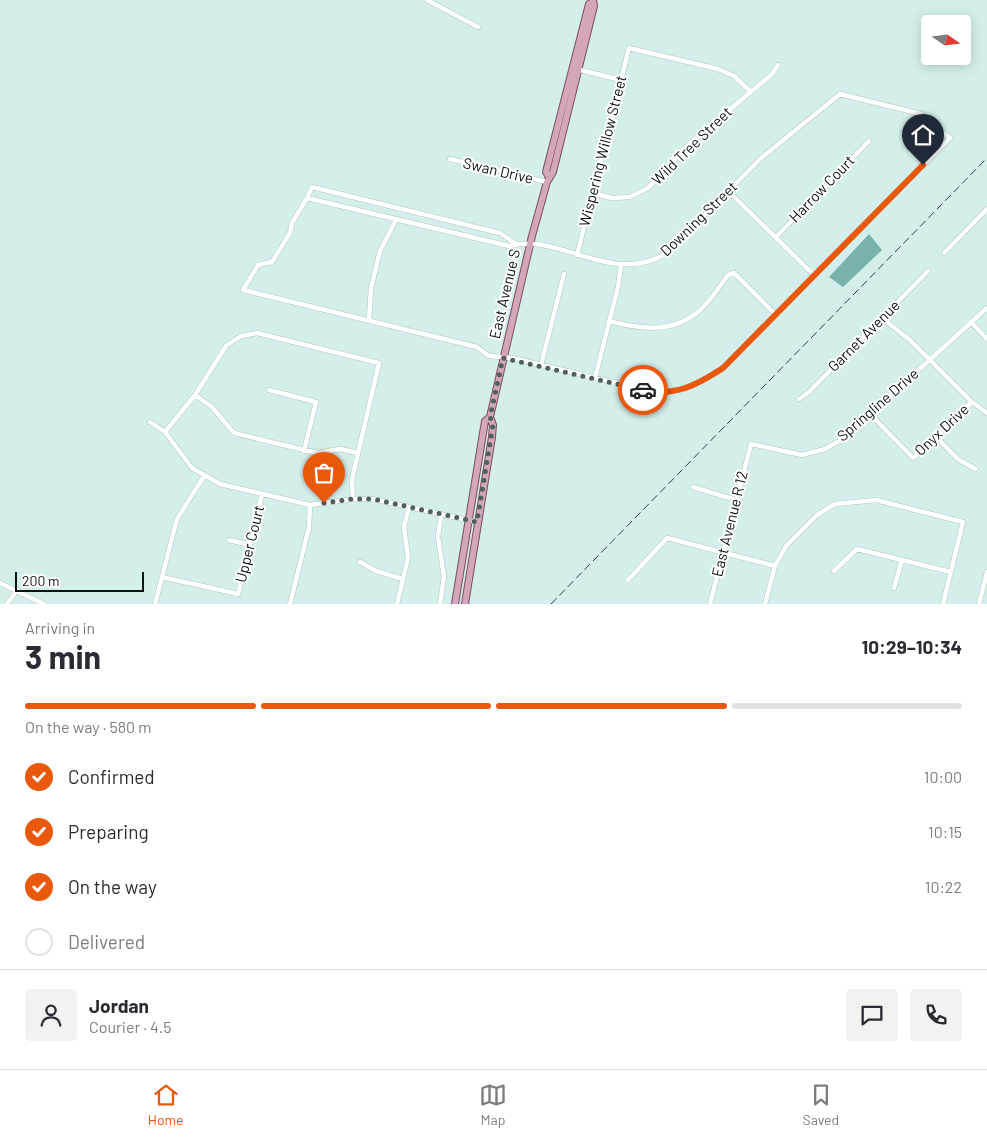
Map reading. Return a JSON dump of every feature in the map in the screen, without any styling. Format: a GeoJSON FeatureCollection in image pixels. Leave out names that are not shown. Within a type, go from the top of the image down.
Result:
{"type":"FeatureCollection","features":[{"type":"Feature","properties":{"kind":"main road","name":"East Avenue S"},"geometry":{"type":"LineString","coordinates":[[548,180],[546,172],[589,4],[593,1]]}},
{"type":"Feature","properties":{"kind":"main road","name":"East Avenue S"},"geometry":{"type":"LineString","coordinates":[[465,604],[493,425],[490,417],[530,244],[548,180],[553,172],[579,71],[594,6],[593,1]]}},
{"type":"Feature","properties":{"kind":"main road","name":"East Avenue S"},"geometry":{"type":"LineString","coordinates":[[455,604],[485,421],[490,417]]}},
{"type":"Feature","properties":{"kind":"street"},"geometry":{"type":"LineString","coordinates":[[427,0],[478,27]]}},
{"type":"Feature","properties":{"kind":"street"},"geometry":{"type":"LineString","coordinates":[[580,37],[582,48],[576,69],[620,80]]}},
{"type":"Feature","properties":{"kind":"street","name":"Wispering Willow Street"},"geometry":{"type":"LineString","coordinates":[[577,255],[629,48],[718,69],[734,76],[751,92]]}},
{"type":"Feature","properties":{"kind":"street","name":"Wild Tree Street"},"geometry":{"type":"LineString","coordinates":[[592,193],[612,198],[630,196],[648,188],[688,145],[772,74],[778,64]]}},
{"type":"Feature","properties":{"kind":"street","name":"Downing Street"},"geometry":{"type":"LineString","coordinates":[[307,198],[509,246],[530,244],[621,265],[647,263],[667,253],[760,159],[840,94],[921,114],[950,138],[816,276]]}},
{"type":"Feature","properties":{"kind":"street","name":"Harrow Court"},"geometry":{"type":"LineString","coordinates":[[776,237],[869,141]]}},
{"type":"Feature","properties":{"kind":"street","name":"Swan Drive"},"geometry":{"type":"LineString","coordinates":[[450,159],[548,180]]}},
{"type":"Feature","properties":{"kind":"street"},"geometry":{"type":"LineString","coordinates":[[516,244],[500,234],[312,187],[292,223],[290,233],[272,262],[258,265],[243,290],[477,347],[489,356],[541,365],[654,392],[671,392],[695,386],[723,368],[816,276],[728,190]]}},
{"type":"Feature","properties":{"kind":"street"},"geometry":{"type":"LineString","coordinates":[[944,253],[986,212]]}},
{"type":"Feature","properties":{"kind":"street"},"geometry":{"type":"LineString","coordinates":[[369,320],[371,288],[380,251],[396,220]]}},
{"type":"Feature","properties":{"kind":"street"},"geometry":{"type":"LineString","coordinates":[[595,378],[621,265]]}},
{"type":"Feature","properties":{"kind":"street","name":"Garnet Avenue"},"geometry":{"type":"LineString","coordinates":[[799,398],[809,392],[928,271]]}},
{"type":"Feature","properties":{"kind":"street"},"geometry":{"type":"LineString","coordinates":[[609,321],[644,329],[659,329],[672,325],[699,311],[728,275],[734,273],[776,315]]}},
{"type":"Feature","properties":{"kind":"street"},"geometry":{"type":"LineString","coordinates":[[541,365],[564,274]]}},
{"type":"Feature","properties":{"kind":"street","name":"Springline Drive"},"geometry":{"type":"LineString","coordinates":[[750,444],[802,455],[825,449],[838,441],[870,414],[987,308]]}},
{"type":"Feature","properties":{"kind":"street"},"geometry":{"type":"LineString","coordinates":[[882,318],[930,359],[972,402],[987,413]]}},
{"type":"Feature","properties":{"kind":"street"},"geometry":{"type":"LineString","coordinates":[[971,322],[987,339]]}},
{"type":"Feature","properties":{"kind":"street"},"geometry":{"type":"LineString","coordinates":[[164,432],[195,395],[226,346],[241,336],[258,333],[379,363],[352,479],[353,499]]}},
{"type":"Feature","properties":{"kind":"street"},"geometry":{"type":"LineString","coordinates":[[269,390],[316,402],[304,451]]}},
{"type":"Feature","properties":{"kind":"street"},"geometry":{"type":"LineString","coordinates":[[195,395],[212,408],[234,433],[316,453],[340,449],[358,453]]}},
{"type":"Feature","properties":{"kind":"street","name":"Onyx Drive"},"geometry":{"type":"LineString","coordinates":[[870,414],[913,458],[972,402]]}},
{"type":"Feature","properties":{"kind":"street"},"geometry":{"type":"LineString","coordinates":[[150,422],[164,432],[192,468],[220,484],[310,505],[353,499],[373,499],[477,522]]}},
{"type":"Feature","properties":{"kind":"street"},"geometry":{"type":"LineString","coordinates":[[936,436],[959,460],[976,469]]}},
{"type":"Feature","properties":{"kind":"street","name":"East Avenue R 12"},"geometry":{"type":"LineString","coordinates":[[710,604],[750,444]]}},
{"type":"Feature","properties":{"kind":"street"},"geometry":{"type":"LineString","coordinates":[[155,604],[177,520],[204,476]]}},
{"type":"Feature","properties":{"kind":"street"},"geometry":{"type":"LineString","coordinates":[[693,487],[736,500]]}},
{"type":"Feature","properties":{"kind":"street","name":"Upper Court"},"geometry":{"type":"LineString","coordinates":[[162,577],[238,594],[262,494]]}},
{"type":"Feature","properties":{"kind":"street"},"geometry":{"type":"LineString","coordinates":[[765,604],[775,566],[786,546],[817,515],[834,504],[876,500],[963,522],[943,604]]}},
{"type":"Feature","properties":{"kind":"street"},"geometry":{"type":"LineString","coordinates":[[290,604],[309,528],[310,505]]}},
{"type":"Feature","properties":{"kind":"street"},"geometry":{"type":"LineString","coordinates":[[397,604],[408,558],[404,527],[409,507]]}},
{"type":"Feature","properties":{"kind":"street"},"geometry":{"type":"LineString","coordinates":[[440,604],[444,577],[438,537],[442,515]]}},
{"type":"Feature","properties":{"kind":"street"},"geometry":{"type":"LineString","coordinates":[[628,580],[667,538],[775,566]]}},
{"type":"Feature","properties":{"kind":"street"},"geometry":{"type":"LineString","coordinates":[[229,540],[250,545]]}},
{"type":"Feature","properties":{"kind":"street"},"geometry":{"type":"LineString","coordinates":[[834,571],[858,549],[951,572]]}},
{"type":"Feature","properties":{"kind":"street"},"geometry":{"type":"LineString","coordinates":[[894,588],[902,560]]}},
{"type":"Feature","properties":{"kind":"street"},"geometry":{"type":"LineString","coordinates":[[360,562],[376,571],[403,578]]}},
{"type":"Feature","properties":{"kind":"street"},"geometry":{"type":"LineString","coordinates":[[979,604],[987,572]]}},
{"type":"Feature","properties":{"kind":"street"},"geometry":{"type":"LineString","coordinates":[[0,583],[44,604]]}},
{"type":"Feature","properties":{"kind":"street"},"geometry":{"type":"LineString","coordinates":[[7,604],[17,590]]}},
{"type":"Feature","properties":{"kind":"shaded area"},"geometry":{"type":"Polygon","coordinates":[[[869,234],[882,250],[843,287],[829,277],[869,234]]]}},
{"type":"Feature","properties":{"kind":"railway"},"geometry":{"type":"LineString","coordinates":[[551,604],[987,158]]}},
{"type":"Feature","properties":{"kind":"way so far"},"geometry":{"type":"LineString","coordinates":[[324,503],[353,499],[373,499],[477,522],[492,437],[493,425],[490,417],[503,358],[512,358],[643,390]]}},
{"type":"Feature","properties":{"kind":"route"},"geometry":{"type":"LineString","coordinates":[[643,390],[671,392],[695,386],[723,368],[816,276],[923,165]]}}]}
